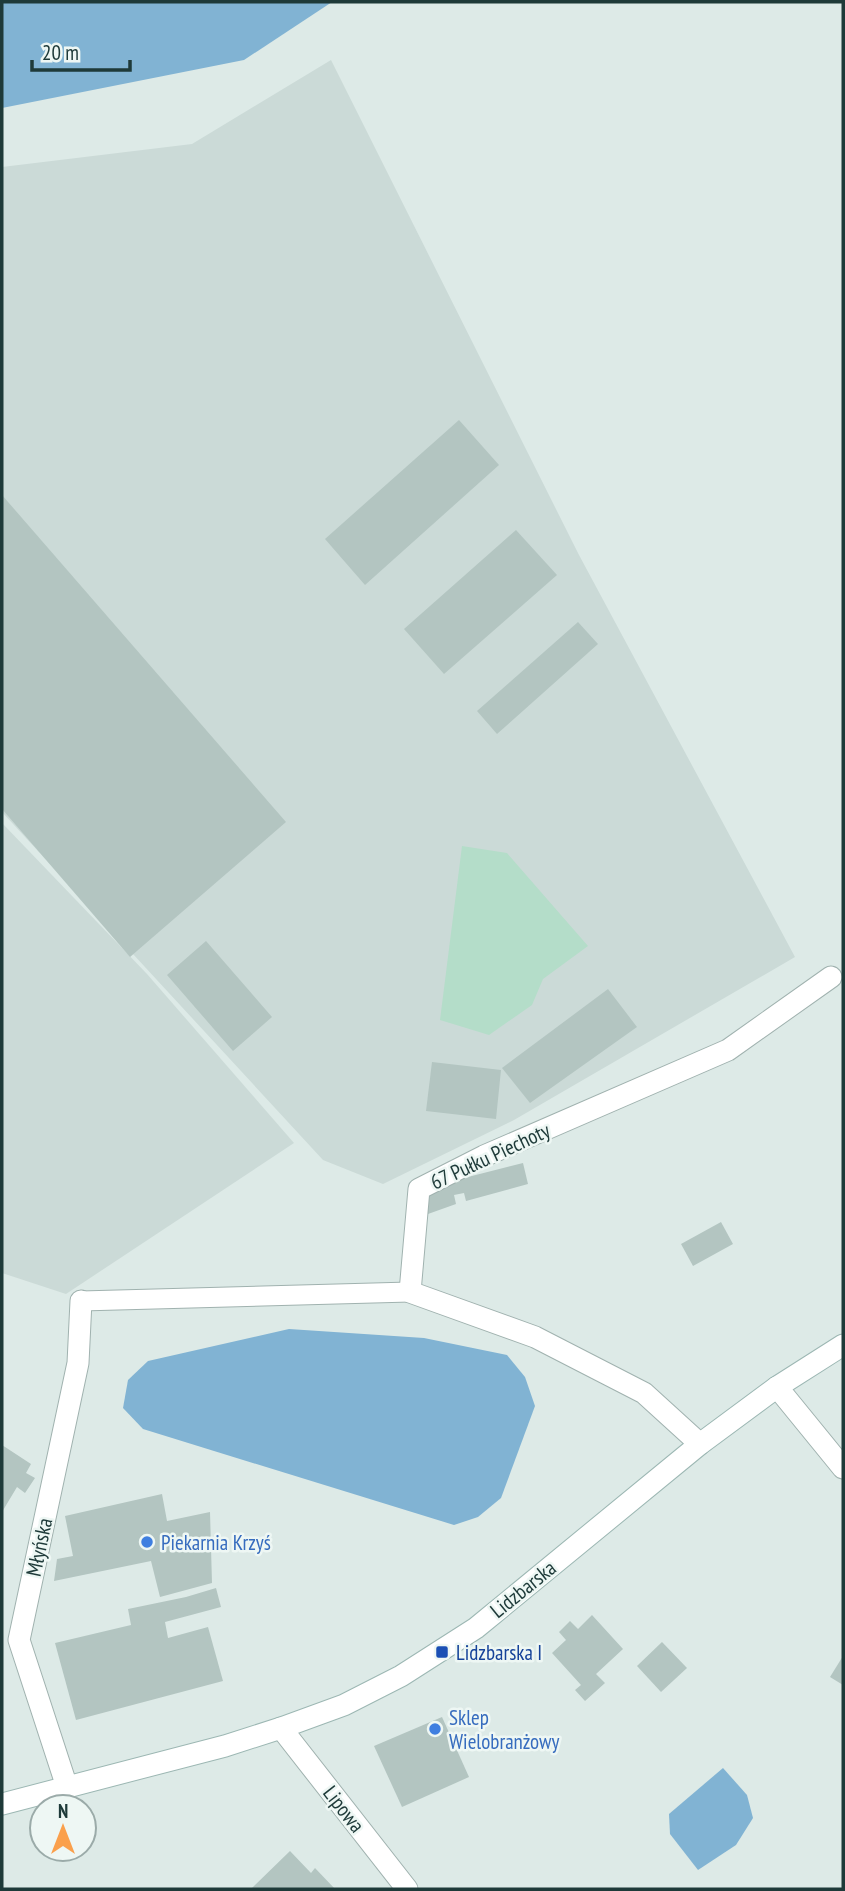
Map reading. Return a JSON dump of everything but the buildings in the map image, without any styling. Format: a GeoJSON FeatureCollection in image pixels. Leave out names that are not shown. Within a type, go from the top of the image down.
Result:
{"type":"FeatureCollection","features":[{"type":"Feature","properties":{"kind":"street","name":"67 Pułku Piechoty"},"geometry":{"type":"LineString","coordinates":[[411,1292],[419,1189],[484,1156],[728,1050],[831,977]]}},
{"type":"Feature","properties":{"kind":"street"},"geometry":{"type":"LineString","coordinates":[[411,1292],[535,1337],[644,1393],[700,1444]]}},
{"type":"Feature","properties":{"kind":"street","name":"Młyńska"},"geometry":{"type":"LineString","coordinates":[[67,1787],[19,1640],[78,1363],[81,1301]]}},
{"type":"Feature","properties":{"kind":"street","name":"Lidzbarska"},"geometry":{"type":"LineString","coordinates":[[2,1804],[225,1746],[344,1705],[401,1676],[476,1628],[700,1444],[777,1387],[843,1345]]}},
{"type":"Feature","properties":{"kind":"street"},"geometry":{"type":"LineString","coordinates":[[777,1387],[843,1468]]}},
{"type":"Feature","properties":{"kind":"street","name":"Lipowa"},"geometry":{"type":"LineString","coordinates":[[281,1728],[407,1889]]}},
{"type":"Feature","properties":{"kind":"lane"},"geometry":{"type":"LineString","coordinates":[[81,1301],[411,1292]]}},
{"type":"Feature","properties":{"kind":"shaded area"},"geometry":{"type":"Polygon","coordinates":[[[331,60],[579,555],[795,957],[514,1120],[383,1184],[323,1160],[2,812],[2,167],[192,144],[331,60]]]}},
{"type":"Feature","properties":{"kind":"shaded area"},"geometry":{"type":"Polygon","coordinates":[[[2,823],[147,974],[294,1143],[66,1294],[2,1273],[2,823]]]}},
{"type":"Feature","properties":{"kind":"green space"},"geometry":{"type":"Polygon","coordinates":[[[462,846],[507,853],[588,946],[543,979],[532,1005],[489,1035],[440,1020],[462,846]]]}},
{"type":"Feature","properties":{"kind":"water"},"geometry":{"type":"Polygon","coordinates":[[[2,2],[332,2],[244,60],[2,108],[2,2]]]}},
{"type":"Feature","properties":{"kind":"water"},"geometry":{"type":"Polygon","coordinates":[[[289,1329],[424,1338],[507,1355],[525,1377],[535,1406],[501,1498],[478,1517],[454,1525],[143,1429],[123,1408],[128,1380],[148,1361],[289,1329]]]}},
{"type":"Feature","properties":{"kind":"water"},"geometry":{"type":"Polygon","coordinates":[[[723,1768],[747,1795],[753,1818],[736,1845],[698,1870],[670,1834],[669,1814],[723,1768]]]}},
{"type":"Feature","properties":{"kind":"place","name":"Piekarnia Krzyś"},"geometry":{"type":"Point","coordinates":[147,1542]}},
{"type":"Feature","properties":{"kind":"place","name":"Lidzbarska I"},"geometry":{"type":"Point","coordinates":[442,1652]}},
{"type":"Feature","properties":{"kind":"place","name":"Sklep Wielobranżowy"},"geometry":{"type":"Point","coordinates":[435,1729]}}]}
